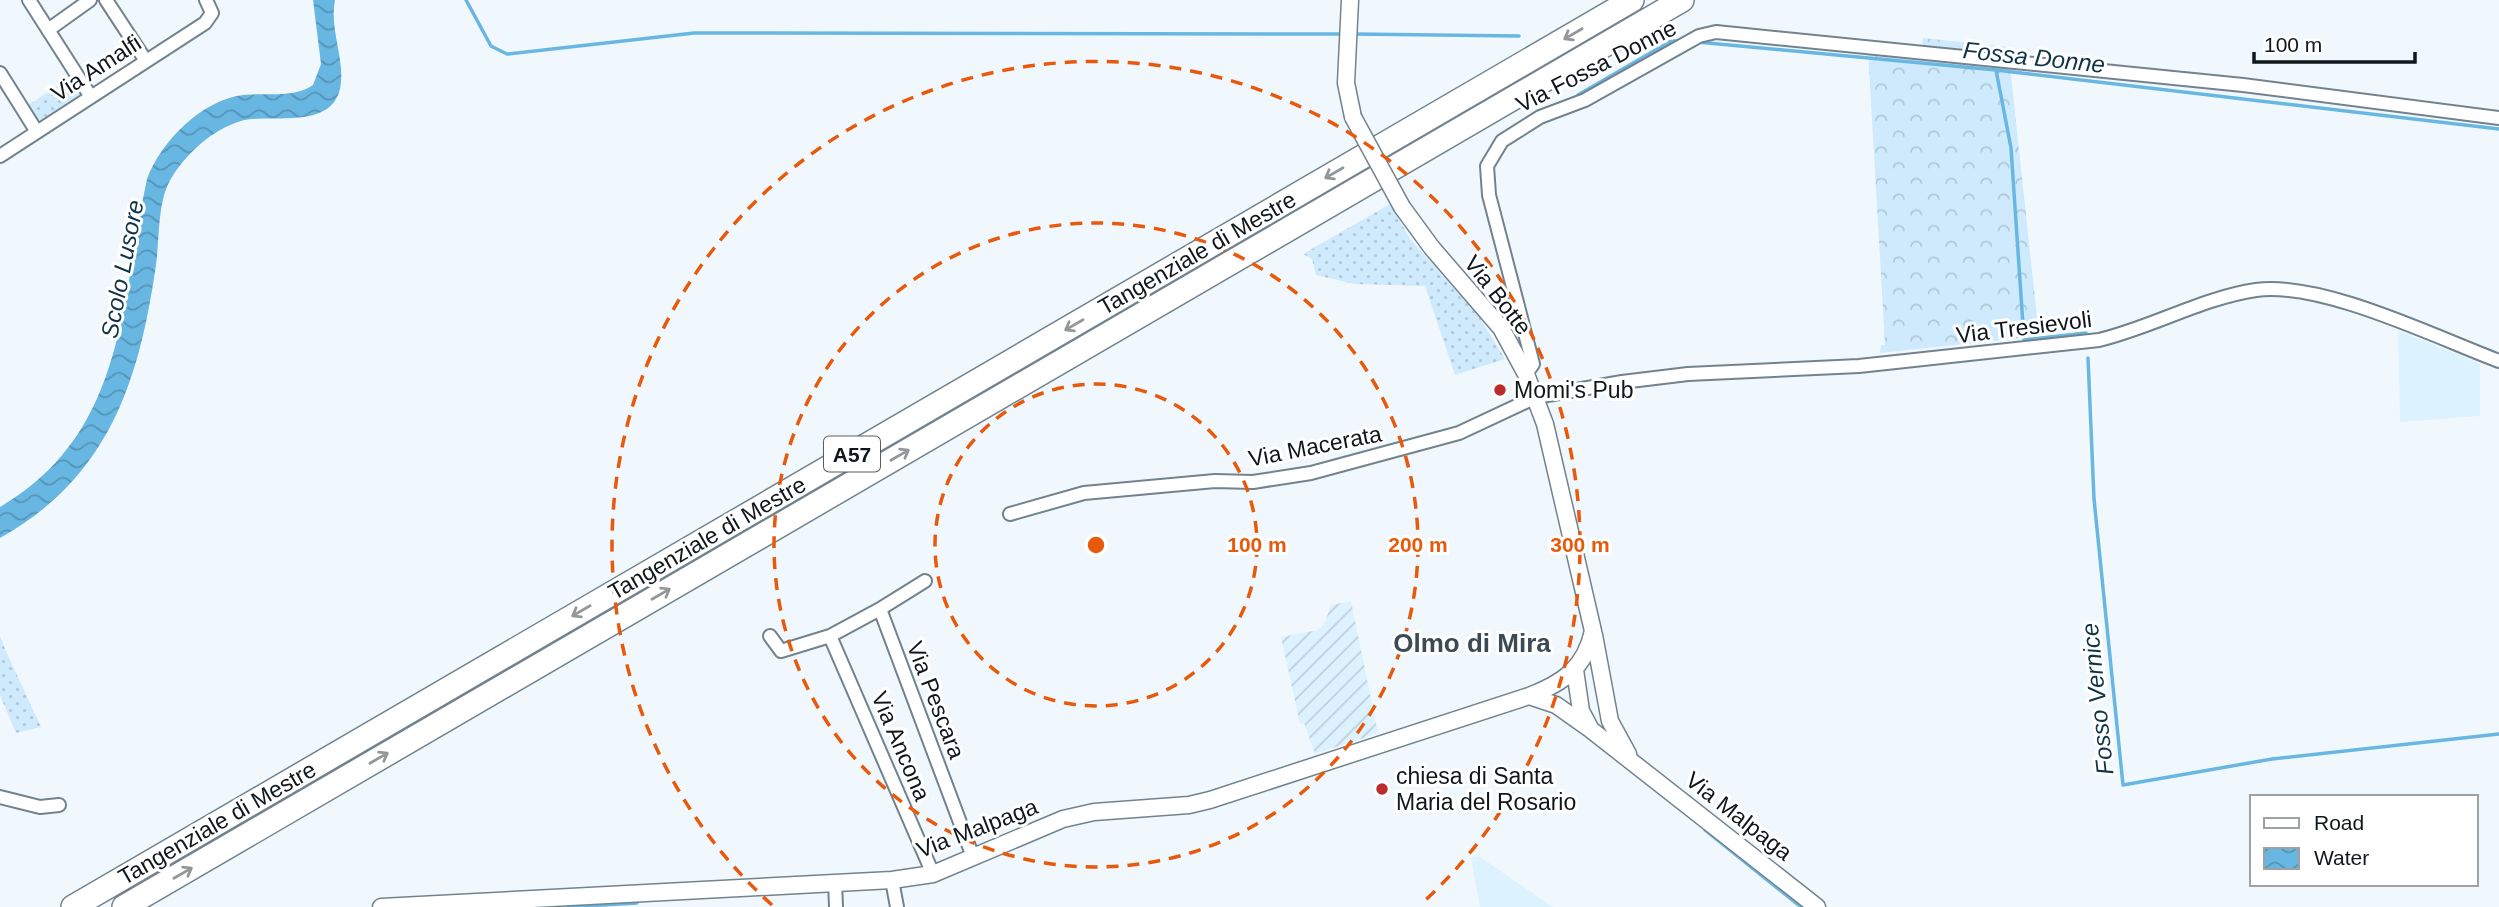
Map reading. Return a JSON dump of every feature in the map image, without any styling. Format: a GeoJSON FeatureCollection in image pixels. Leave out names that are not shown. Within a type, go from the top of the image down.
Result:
{"type":"FeatureCollection","features":[{"type":"Feature","properties":{"kind":"highway","name":"Tangenziale di Mestre"},"geometry":{"type":"LineString","coordinates":[[73,907],[1632,0]]}},
{"type":"Feature","properties":{"kind":"highway","name":"Tangenziale di Mestre"},"geometry":{"type":"LineString","coordinates":[[124,907],[1682,0]]}},
{"type":"Feature","properties":{"kind":"street"},"geometry":{"type":"LineString","coordinates":[[29,0],[91,97]]}},
{"type":"Feature","properties":{"kind":"street"},"geometry":{"type":"LineString","coordinates":[[48,30],[90,0]]}},
{"type":"Feature","properties":{"kind":"street"},"geometry":{"type":"LineString","coordinates":[[106,0],[146,61]]}},
{"type":"Feature","properties":{"kind":"street","name":"Via Amalfi"},"geometry":{"type":"LineString","coordinates":[[0,156],[205,23],[212,13],[206,0]]}},
{"type":"Feature","properties":{"kind":"street","name":"Via Botte"},"geometry":{"type":"LineString","coordinates":[[1349,0],[1350,33],[1346,83],[1353,117],[1402,207],[1432,248],[1501,328],[1526,374],[1548,437],[1593,631]]}},
{"type":"Feature","properties":{"kind":"street","name":"Via Fossa Donne"},"geometry":{"type":"LineString","coordinates":[[1526,374],[1534,364],[1489,195],[1487,166],[1491,155],[1502,141],[1540,117],[1585,100],[1699,36],[1716,32],[1888,47],[2243,85],[2499,118]]}},
{"type":"Feature","properties":{"kind":"street"},"geometry":{"type":"LineString","coordinates":[[0,73],[37,132]]}},
{"type":"Feature","properties":{"kind":"street","name":"Via Tresievoli"},"geometry":{"type":"LineString","coordinates":[[1536,397],[1688,374],[1845,367],[2099,340],[2129,333],[2216,299],[2273,288],[2290,288],[2342,302],[2499,361]]}},
{"type":"Feature","properties":{"kind":"street","name":"Via Macerata"},"geometry":{"type":"LineString","coordinates":[[1010,514],[1084,493],[1207,481],[1253,482],[1311,473],[1459,433],[1536,397]]}},
{"type":"Feature","properties":{"kind":"street"},"geometry":{"type":"LineString","coordinates":[[770,636],[780,650],[830,636],[925,581]]}},
{"type":"Feature","properties":{"kind":"street","name":"Via Pescara"},"geometry":{"type":"LineString","coordinates":[[880,608],[973,857]]}},
{"type":"Feature","properties":{"kind":"street"},"geometry":{"type":"LineString","coordinates":[[1590,729],[1581,711],[1575,670],[1584,659],[1593,631]]}},
{"type":"Feature","properties":{"kind":"street","name":"Via Malpaga"},"geometry":{"type":"LineString","coordinates":[[1593,631],[1615,732],[1633,761]]}},
{"type":"Feature","properties":{"kind":"street","name":"Via Ancona"},"geometry":{"type":"LineString","coordinates":[[830,636],[933,874]]}},
{"type":"Feature","properties":{"kind":"street"},"geometry":{"type":"LineString","coordinates":[[1575,670],[1593,677],[1606,693]]}},
{"type":"Feature","properties":{"kind":"street","name":"Via Malpaga"},"geometry":{"type":"LineString","coordinates":[[381,907],[892,880],[933,874],[1063,819],[1094,812],[1189,805],[1210,800],[1529,696],[1563,681],[1575,670]]}},
{"type":"Feature","properties":{"kind":"street","name":"Via Malpaga"},"geometry":{"type":"LineString","coordinates":[[1529,696],[1556,705],[1590,729],[1817,907]]}},
{"type":"Feature","properties":{"kind":"street"},"geometry":{"type":"LineString","coordinates":[[0,797],[40,807],[59,805]]}},
{"type":"Feature","properties":{"kind":"street"},"geometry":{"type":"LineString","coordinates":[[892,880],[897,907]]}},
{"type":"Feature","properties":{"kind":"street"},"geometry":{"type":"LineString","coordinates":[[835,882],[836,907]]}},
{"type":"Feature","properties":{"kind":"shaded area"},"geometry":{"type":"Polygon","coordinates":[[[2398,330],[2480,364],[2480,416],[2400,422],[2398,330]]]}},
{"type":"Feature","properties":{"kind":"shaded area"},"geometry":{"type":"Polygon","coordinates":[[[1351,601],[1378,733],[1315,754],[1304,723],[1300,724],[1281,637],[1318,630],[1325,622],[1331,605],[1351,601]]]}},
{"type":"Feature","properties":{"kind":"shaded area"},"geometry":{"type":"Polygon","coordinates":[[[1479,856],[1553,907],[1480,907],[1471,858],[1479,856]]]}},
{"type":"Feature","properties":{"kind":"green space"},"geometry":{"type":"Polygon","coordinates":[[[1923,38],[2008,47],[2039,336],[1880,353],[1881,345],[1885,345],[1868,51],[1922,53],[1923,38]]]}},
{"type":"Feature","properties":{"kind":"green space"},"geometry":{"type":"Polygon","coordinates":[[[72,77],[80,90],[79,95],[41,120],[37,119],[28,105],[72,77]]]}},
{"type":"Feature","properties":{"kind":"green space"},"geometry":{"type":"Polygon","coordinates":[[[1390,204],[1410,239],[1480,318],[1505,359],[1455,375],[1425,286],[1354,284],[1316,275],[1312,259],[1303,254],[1390,204]]]}},
{"type":"Feature","properties":{"kind":"green space"},"geometry":{"type":"Polygon","coordinates":[[[0,636],[41,727],[16,733],[0,695],[0,636]]]}},
{"type":"Feature","properties":{"kind":"water"},"geometry":{"type":"Polygon","coordinates":[[[313,0],[335,0],[334,22],[341,78],[340,89],[334,102],[324,111],[311,115],[253,119],[230,125],[202,143],[178,168],[164,197],[156,265],[140,348],[113,422],[93,456],[68,486],[37,514],[0,538],[0,507],[41,477],[72,442],[95,404],[111,362],[122,318],[147,179],[153,165],[185,125],[213,105],[243,95],[288,94],[313,85],[321,64],[313,0]]]}},
{"type":"Feature","properties":{"kind":"waterway","name":"Fossa Donne"},"geometry":{"type":"LineString","coordinates":[[466,0],[491,46],[507,54],[694,33],[1342,34]]}},
{"type":"Feature","properties":{"kind":"waterway","name":"Fossa Donne"},"geometry":{"type":"LineString","coordinates":[[1354,34],[1519,36]]}},
{"type":"Feature","properties":{"kind":"waterway","name":"Fossa Donne"},"geometry":{"type":"LineString","coordinates":[[1578,95],[1671,41],[1679,41]]}},
{"type":"Feature","properties":{"kind":"waterway","name":"Fossa Donne"},"geometry":{"type":"LineString","coordinates":[[1697,42],[1996,70],[2499,129]]}},
{"type":"Feature","properties":{"kind":"waterway","name":"Fosso Vernice"},"geometry":{"type":"LineString","coordinates":[[1996,70],[2011,148],[2024,340],[2086,333]]}},
{"type":"Feature","properties":{"kind":"waterway","name":"Fosso Vernice"},"geometry":{"type":"LineString","coordinates":[[2088,358],[2094,499],[2123,785],[2272,759],[2499,734]]}},
{"type":"Feature","properties":{"kind":"waterway"},"geometry":{"type":"LineString","coordinates":[[1705,830],[1801,907]]}},
{"type":"Feature","properties":{"kind":"waterway"},"geometry":{"type":"LineString","coordinates":[[568,907],[637,903]]}},
{"type":"Feature","properties":{"kind":"place","name":"Momi's Pub"},"geometry":{"type":"Point","coordinates":[1500,390]}},
{"type":"Feature","properties":{"kind":"place","name":"chiesa di Santa Maria del Rosario"},"geometry":{"type":"Point","coordinates":[1382,789]}},
{"type":"Feature","properties":{"kind":"district","name":"Olmo di Mira"},"geometry":{"type":"Point","coordinates":[1472,643]}},
{"type":"Feature","properties":{"kind":"water label","name":"Scolo Lusore"},"geometry":{"type":"Point","coordinates":[122,269]}}]}
